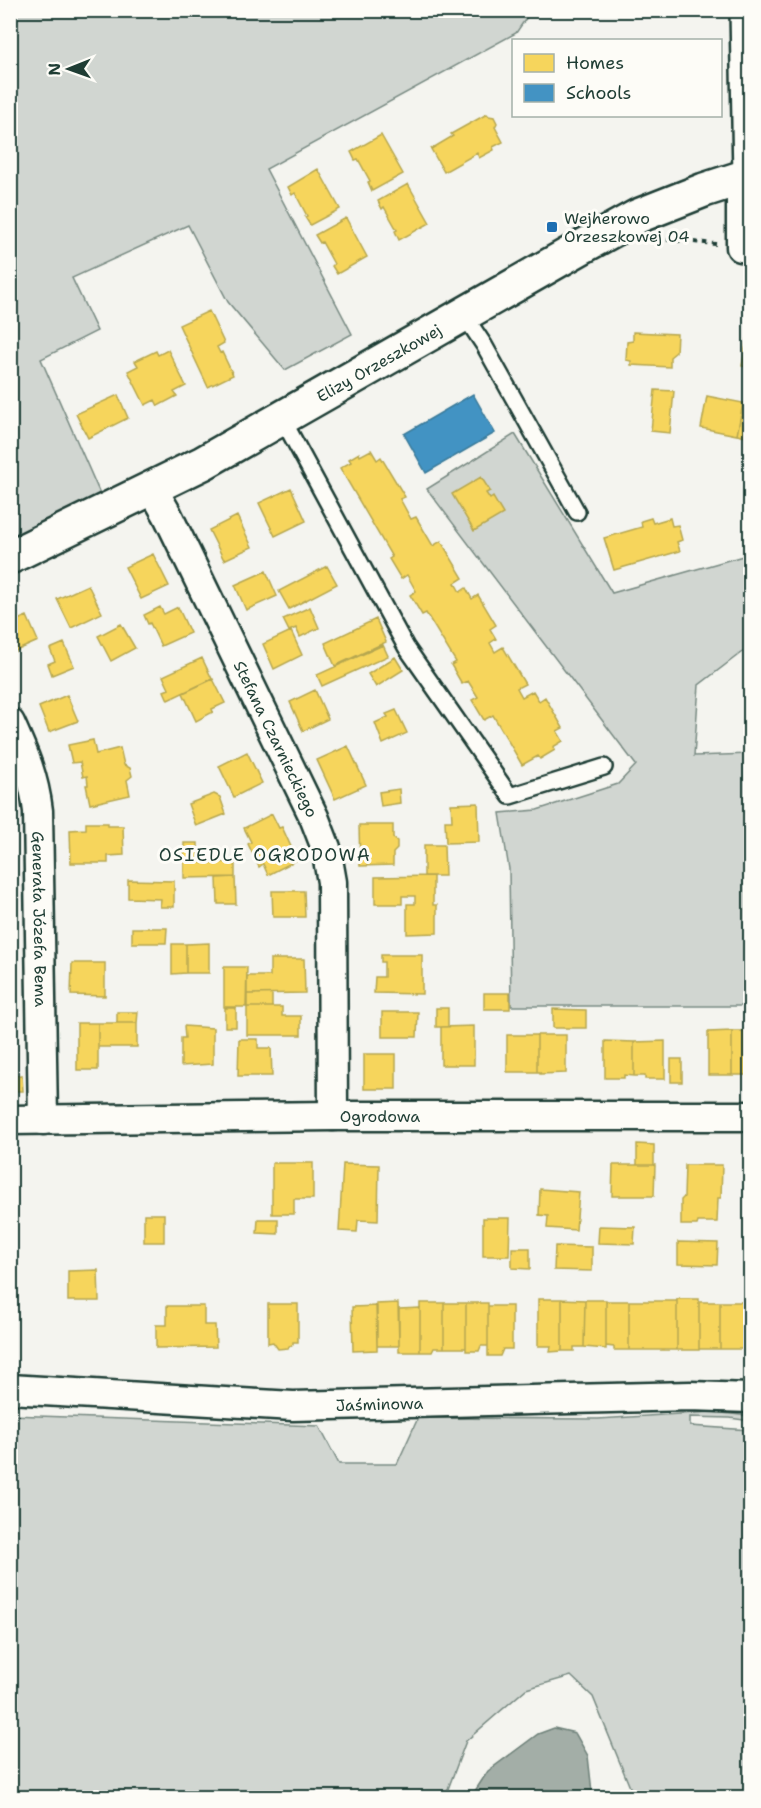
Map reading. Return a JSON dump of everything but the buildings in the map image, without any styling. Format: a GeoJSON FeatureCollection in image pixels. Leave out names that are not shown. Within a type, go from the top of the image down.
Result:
{"type":"FeatureCollection","features":[{"type":"Feature","properties":{"kind":"street"},"geometry":{"type":"LineString","coordinates":[[746,178],[746,247]]}},
{"type":"Feature","properties":{"kind":"street","name":"Elizy Orzeszkowej"},"geometry":{"type":"LineString","coordinates":[[10,557],[203,463],[639,216],[704,190],[746,178]]}},
{"type":"Feature","properties":{"kind":"street","name":"Stefana Czarnieckiego"},"geometry":{"type":"LineString","coordinates":[[152,488],[167,514],[314,817],[326,848],[332,882],[333,1116]]}},
{"type":"Feature","properties":{"kind":"street","name":"Generała Józefa Bema"},"geometry":{"type":"LineString","coordinates":[[10,723],[35,785],[38,811],[43,1120]]}},
{"type":"Feature","properties":{"kind":"street","name":"Ogrodowa"},"geometry":{"type":"LineString","coordinates":[[10,1120],[333,1116],[750,1116]]}},
{"type":"Feature","properties":{"kind":"street","name":"Jaśminowa"},"geometry":{"type":"LineString","coordinates":[[10,1389],[293,1406],[690,1395],[750,1398]]}},
{"type":"Feature","properties":{"kind":"lane"},"geometry":{"type":"LineString","coordinates":[[738,10],[746,178]]}},
{"type":"Feature","properties":{"kind":"lane"},"geometry":{"type":"LineString","coordinates":[[464,315],[484,345],[578,512]]}},
{"type":"Feature","properties":{"kind":"lane"},"geometry":{"type":"LineString","coordinates":[[282,418],[406,648],[510,796],[604,767]]}},
{"type":"Feature","properties":{"kind":"path"},"geometry":{"type":"LineString","coordinates":[[651,242],[659,239],[746,247]]}},
{"type":"Feature","properties":{"kind":"shaded area"},"geometry":{"type":"Polygon","coordinates":[[[11,11],[531,11],[516,33],[266,169],[352,334],[285,370],[228,302],[188,225],[72,278],[97,331],[41,359],[101,496],[11,541],[11,11]]]}},
{"type":"Feature","properties":{"kind":"shaded area"},"geometry":{"type":"Polygon","coordinates":[[[515,434],[612,593],[750,554],[750,646],[699,685],[694,756],[750,754],[750,1006],[511,1006],[509,869],[500,813],[537,810],[618,784],[636,765],[427,489],[515,434]]]}},
{"type":"Feature","properties":{"kind":"shaded area"},"geometry":{"type":"Polygon","coordinates":[[[712,1412],[750,1416],[750,1421],[690,1417],[690,1426],[750,1430],[750,1797],[634,1797],[593,1697],[571,1676],[526,1689],[466,1741],[445,1797],[11,1797],[11,1415],[319,1426],[339,1464],[397,1464],[418,1418],[598,1419],[712,1412]]]}},
{"type":"Feature","properties":{"kind":"shaded area"},"geometry":{"type":"Polygon","coordinates":[[[554,1728],[575,1733],[588,1756],[592,1792],[590,1797],[471,1797],[488,1771],[538,1734],[554,1728]]]}},
{"type":"Feature","properties":{"kind":"place","name":"Wejherowo Orzeszkowej 04"},"geometry":{"type":"Point","coordinates":[552,227]}},
{"type":"Feature","properties":{"kind":"district","name":"OSIEDLE OGRODOWA"},"geometry":{"type":"Point","coordinates":[265,855]}}]}
